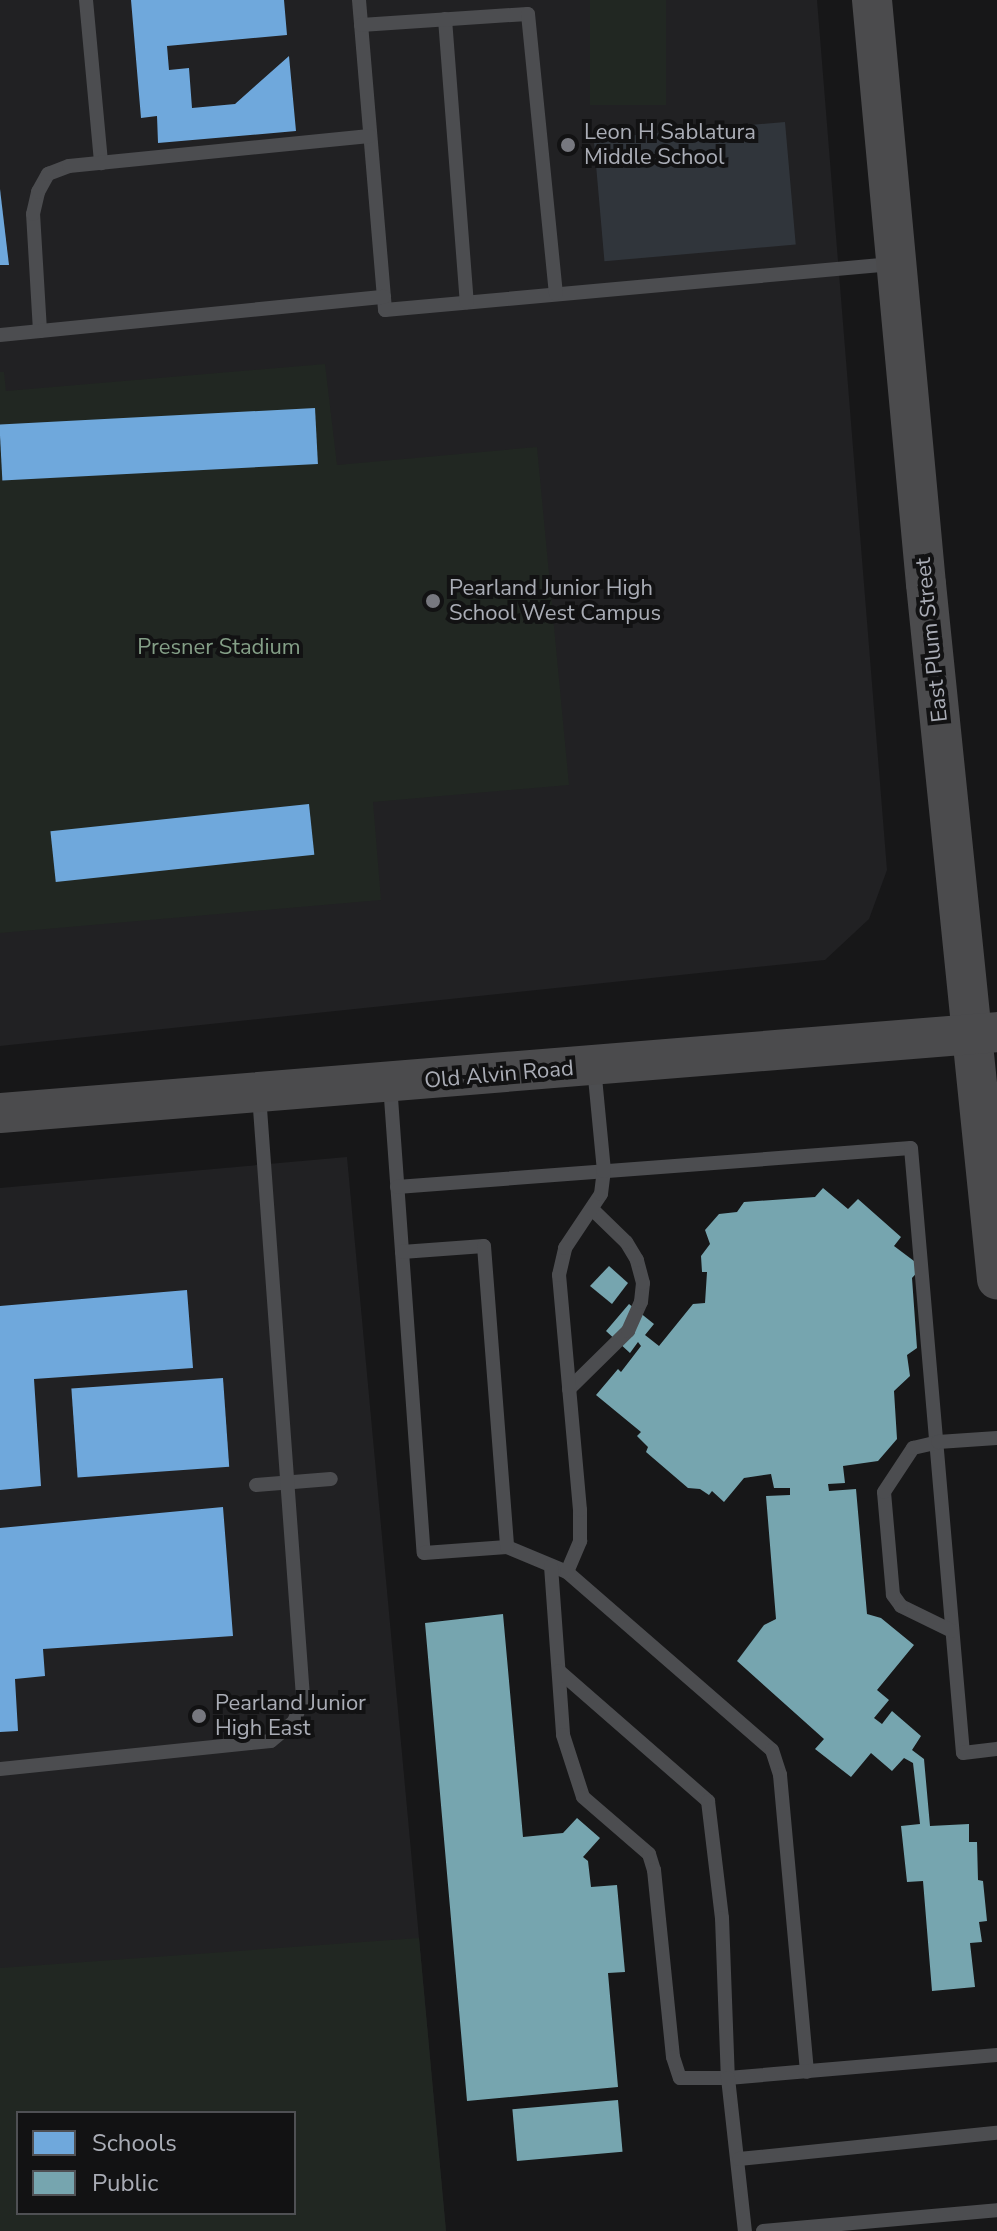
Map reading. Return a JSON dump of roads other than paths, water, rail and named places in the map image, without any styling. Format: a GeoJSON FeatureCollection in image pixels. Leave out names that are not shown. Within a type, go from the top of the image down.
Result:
{"type":"FeatureCollection","features":[{"type":"Feature","properties":{"kind":"street","name":"East Plum Street"},"geometry":{"type":"LineString","coordinates":[[872,0],[896,264],[984,1034],[997,1279]]}},
{"type":"Feature","properties":{"kind":"street","name":"Old Alvin Road"},"geometry":{"type":"LineString","coordinates":[[0,1113],[984,1034]]}},
{"type":"Feature","properties":{"kind":"lane"},"geometry":{"type":"LineString","coordinates":[[86,0],[101,163]]}},
{"type":"Feature","properties":{"kind":"lane"},"geometry":{"type":"LineString","coordinates":[[359,0],[385,310],[896,264]]}},
{"type":"Feature","properties":{"kind":"lane"},"geometry":{"type":"LineString","coordinates":[[361,25],[528,14],[556,294]]}},
{"type":"Feature","properties":{"kind":"lane"},"geometry":{"type":"LineString","coordinates":[[445,19],[467,302]]}},
{"type":"Feature","properties":{"kind":"lane"},"geometry":{"type":"LineString","coordinates":[[40,331],[33,214],[38,192],[48,174],[69,166],[370,136]]}},
{"type":"Feature","properties":{"kind":"lane"},"geometry":{"type":"LineString","coordinates":[[0,335],[384,297]]}},
{"type":"Feature","properties":{"kind":"lane"},"geometry":{"type":"LineString","coordinates":[[567,1572],[580,1541],[559,1275],[565,1248],[601,1194],[604,1171],[594,1067]]}},
{"type":"Feature","properties":{"kind":"lane"},"geometry":{"type":"LineString","coordinates":[[390,1084],[424,1553],[507,1547],[567,1572],[772,1750],[780,1775],[807,2072]]}},
{"type":"Feature","properties":{"kind":"lane"},"geometry":{"type":"LineString","coordinates":[[0,1769],[271,1741],[294,1722],[303,1697],[259,1094]]}},
{"type":"Feature","properties":{"kind":"lane"},"geometry":{"type":"LineString","coordinates":[[397,1187],[911,1148],[963,1753],[997,1749]]}},
{"type":"Feature","properties":{"kind":"lane"},"geometry":{"type":"LineString","coordinates":[[569,1389],[628,1331],[641,1302],[643,1283],[637,1260],[626,1242],[592,1209]]}},
{"type":"Feature","properties":{"kind":"lane"},"geometry":{"type":"LineString","coordinates":[[402,1252],[484,1246],[507,1547]]}},
{"type":"Feature","properties":{"kind":"lane"},"geometry":{"type":"LineString","coordinates":[[952,1631],[901,1606],[893,1595],[884,1492],[913,1448],[938,1442],[997,1438]]}},
{"type":"Feature","properties":{"kind":"lane"},"geometry":{"type":"LineString","coordinates":[[256,1485],[331,1479]]}},
{"type":"Feature","properties":{"kind":"lane"},"geometry":{"type":"LineString","coordinates":[[551,1566],[563,1735],[583,1797],[649,1854],[654,1870],[673,2057],[680,2078],[728,2078],[997,2056]]}},
{"type":"Feature","properties":{"kind":"lane"},"geometry":{"type":"LineString","coordinates":[[559,1671],[708,1801],[722,1918],[728,2078],[745,2231]]}},
{"type":"Feature","properties":{"kind":"lane"},"geometry":{"type":"LineString","coordinates":[[739,2159],[997,2133]]}},
{"type":"Feature","properties":{"kind":"lane"},"geometry":{"type":"LineString","coordinates":[[763,2231],[997,2210]]}},
{"type":"Feature","properties":{"kind":"place","name":"Leon H Sablatura Middle School"},"geometry":{"type":"Point","coordinates":[568,145]}},
{"type":"Feature","properties":{"kind":"place","name":"Pearland Junior High School West Campus"},"geometry":{"type":"Point","coordinates":[433,601]}},
{"type":"Feature","properties":{"kind":"place","name":"Pearland Junior High East"},"geometry":{"type":"Point","coordinates":[199,1716]}},
{"type":"Feature","properties":{"kind":"park label","name":"Presner Stadium"},"geometry":{"type":"Point","coordinates":[219,648]}}]}
